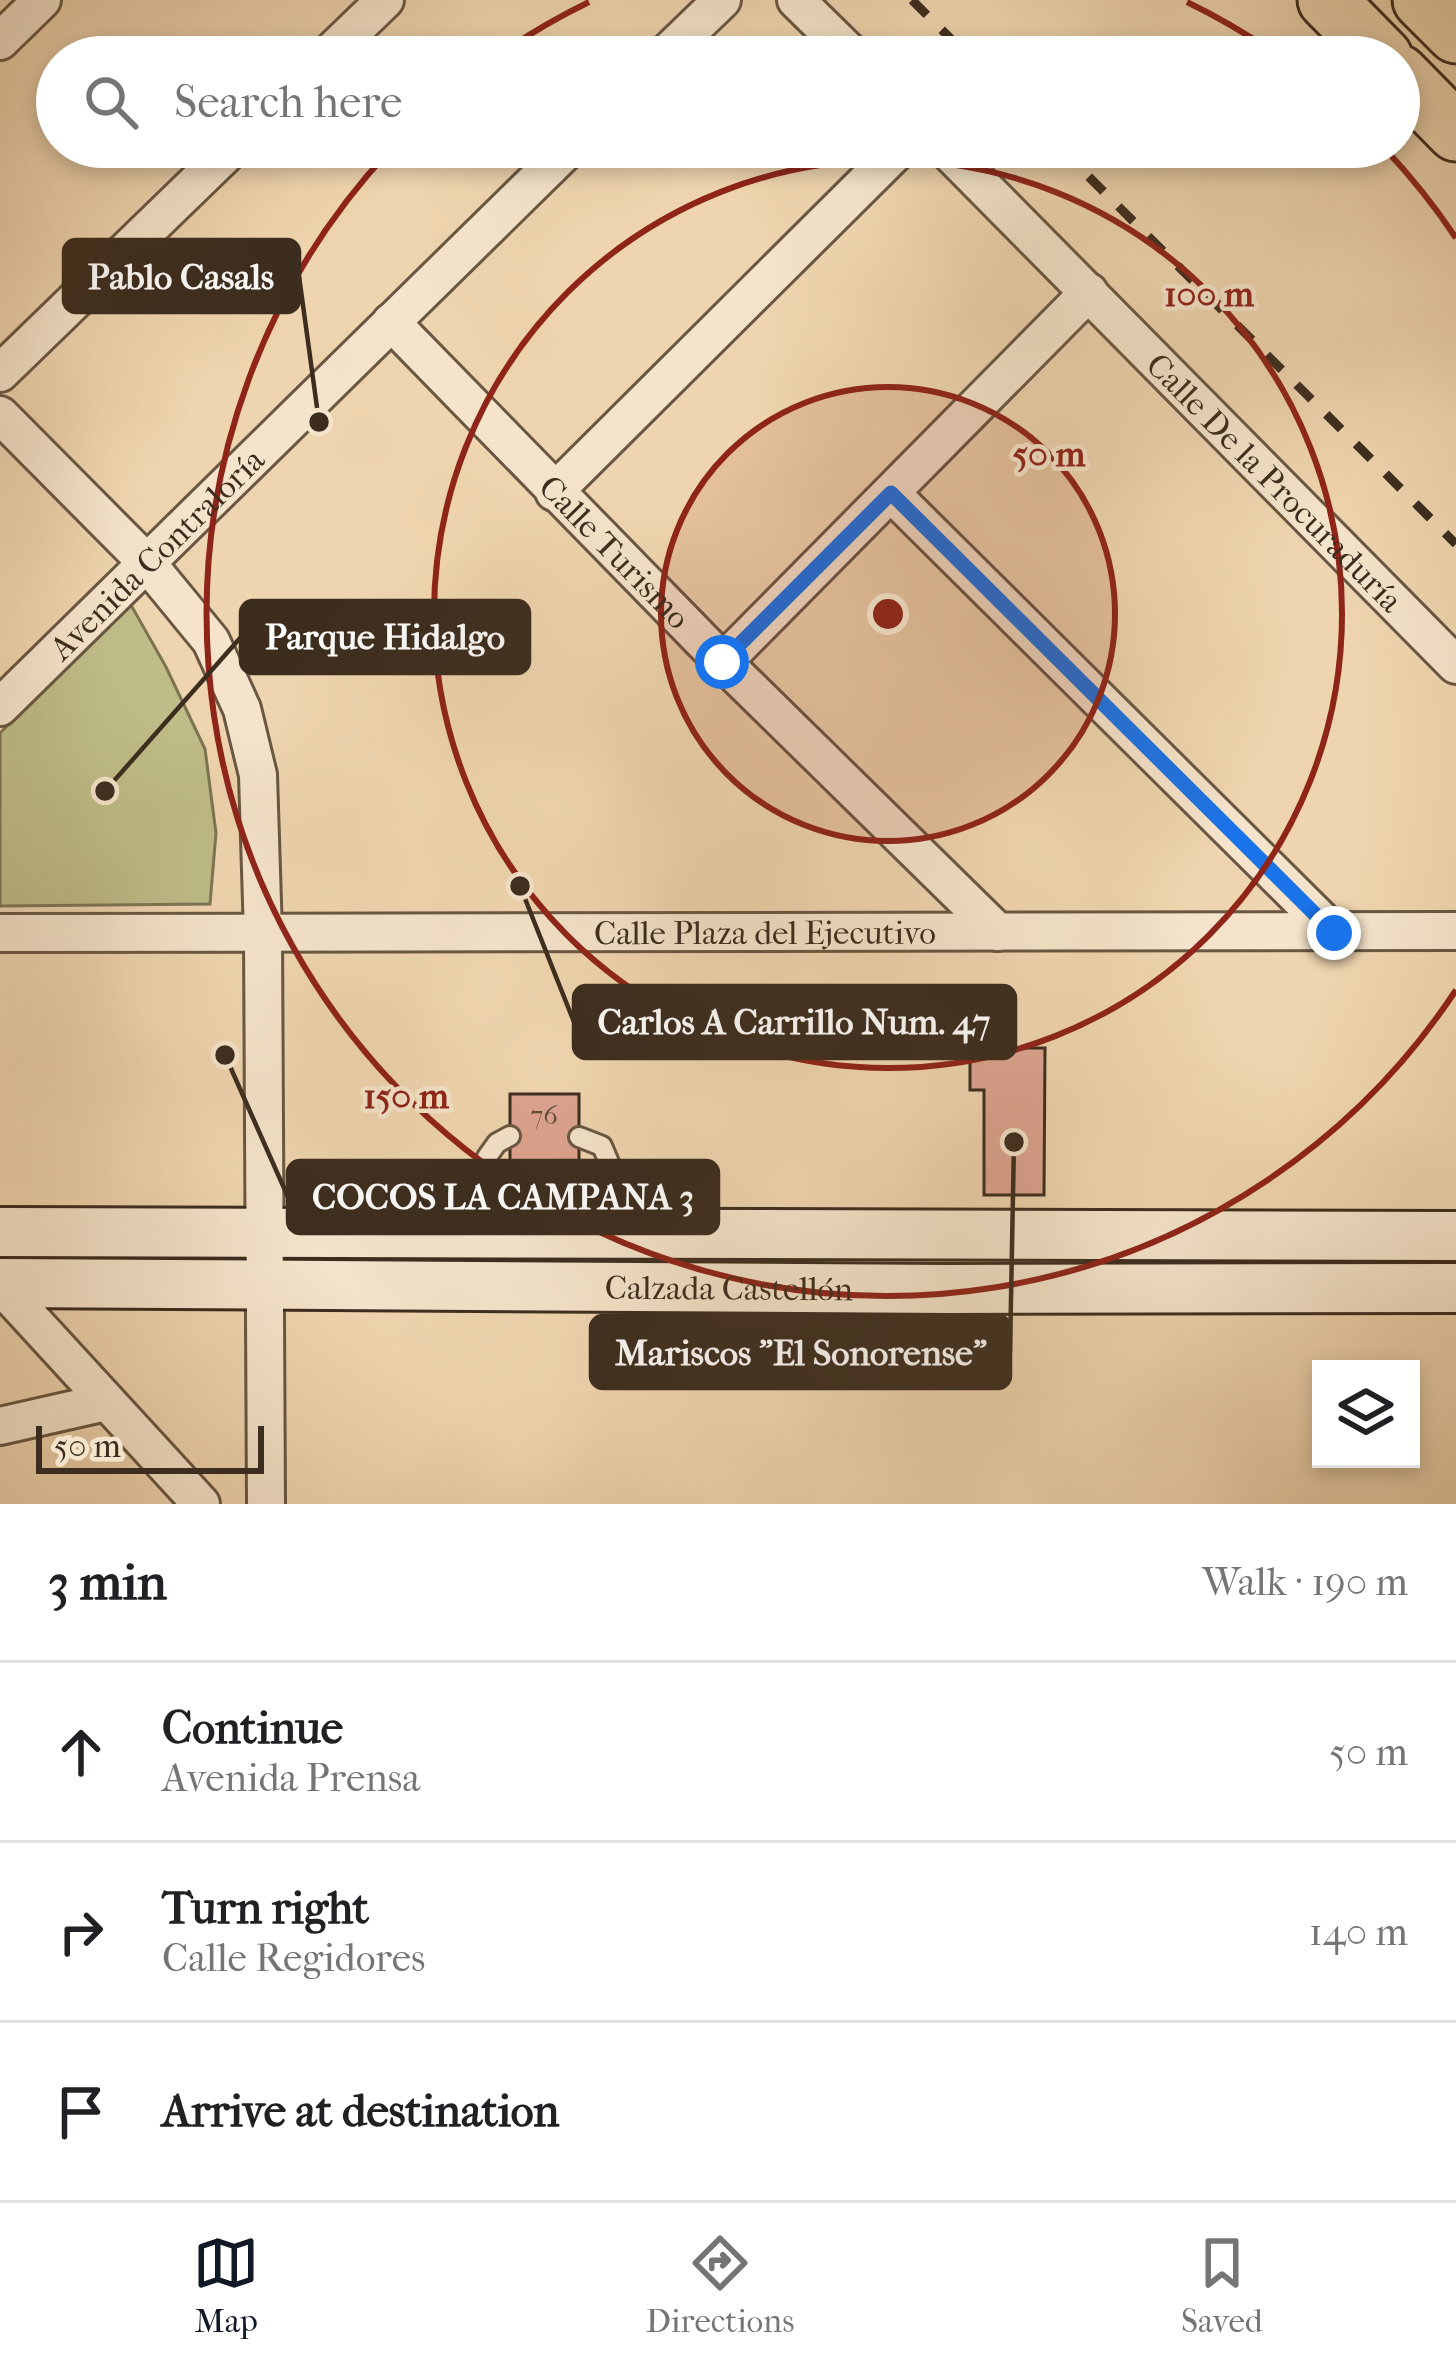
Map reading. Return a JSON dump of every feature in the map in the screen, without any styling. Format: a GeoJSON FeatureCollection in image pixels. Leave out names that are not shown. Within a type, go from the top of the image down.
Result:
{"type":"FeatureCollection","features":[{"type":"Feature","properties":{"kind":"highway"},"geometry":{"type":"LineString","coordinates":[[1327,0],[1362,36]]}},
{"type":"Feature","properties":{"kind":"highway"},"geometry":{"type":"LineString","coordinates":[[1422,0],[1456,34]]}},
{"type":"Feature","properties":{"kind":"highway"},"geometry":{"type":"LineString","coordinates":[[1420,95],[1456,131]]}},
{"type":"Feature","properties":{"kind":"main road","name":"Calzada Castellón"},"geometry":{"type":"LineString","coordinates":[[0,1232],[1456,1236]]}},
{"type":"Feature","properties":{"kind":"main road"},"geometry":{"type":"LineString","coordinates":[[948,1289],[1024,1265],[1036,1251],[1037,1236]]}},
{"type":"Feature","properties":{"kind":"main road","name":"Calzada Castellón"},"geometry":{"type":"LineString","coordinates":[[0,1284],[1456,1288]]}},
{"type":"Feature","properties":{"kind":"street"},"geometry":{"type":"LineString","coordinates":[[0,41],[42,0]]}},
{"type":"Feature","properties":{"kind":"street"},"geometry":{"type":"LineString","coordinates":[[348,36],[385,0]]}},
{"type":"Feature","properties":{"kind":"street"},"geometry":{"type":"LineString","coordinates":[[685,36],[722,0]]}},
{"type":"Feature","properties":{"kind":"street"},"geometry":{"type":"LineString","coordinates":[[796,0],[833,36]]}},
{"type":"Feature","properties":{"kind":"street"},"geometry":{"type":"LineString","coordinates":[[0,373],[211,168]]}},
{"type":"Feature","properties":{"kind":"street","name":"Avenida Contraloría"},"geometry":{"type":"LineString","coordinates":[[0,707],[549,168]]}},
{"type":"Feature","properties":{"kind":"street"},"geometry":{"type":"LineString","coordinates":[[554,492],[881,168]]}},
{"type":"Feature","properties":{"kind":"street","name":"Calle De la Procuraduría"},"geometry":{"type":"LineString","coordinates":[[965,168],[1456,664]]}},
{"type":"Feature","properties":{"kind":"street"},"geometry":{"type":"LineString","coordinates":[[722,662],[1089,292]]}},
{"type":"Feature","properties":{"kind":"street","name":"Calle Turismo"},"geometry":{"type":"LineString","coordinates":[[391,322],[722,662],[998,932]]}},
{"type":"Feature","properties":{"kind":"street"},"geometry":{"type":"LineString","coordinates":[[0,415],[147,563],[211,641],[242,709],[258,775],[263,934],[266,1504]]}},
{"type":"Feature","properties":{"kind":"street"},"geometry":{"type":"LineString","coordinates":[[891,493],[1334,933]]}},
{"type":"Feature","properties":{"kind":"street","name":"Calle Plaza del Ejecutivo"},"geometry":{"type":"LineString","coordinates":[[0,933],[1456,931]]}},
{"type":"Feature","properties":{"kind":"street"},"geometry":{"type":"LineString","coordinates":[[0,1284],[201,1504]]}},
{"type":"Feature","properties":{"kind":"street"},"geometry":{"type":"LineString","coordinates":[[0,1426],[106,1402]]}},
{"type":"Feature","properties":{"kind":"lane"},"geometry":{"type":"LineString","coordinates":[[478,1234],[487,1156],[510,1136]]}},
{"type":"Feature","properties":{"kind":"lane"},"geometry":{"type":"LineString","coordinates":[[579,1137],[602,1146],[613,1172],[622,1234]]}},
{"type":"Feature","properties":{"kind":"shaded area"},"geometry":{"type":"Polygon","coordinates":[[[131,605],[205,749],[216,833],[210,904],[0,906],[0,733],[131,605]]]}},
{"type":"Feature","properties":{"kind":"building"},"geometry":{"type":"Polygon","coordinates":[[[970,1048],[1045,1048],[1044,1195],[984,1195],[984,1090],[970,1090],[970,1048]]]}},
{"type":"Feature","properties":{"kind":"building"},"geometry":{"type":"Polygon","coordinates":[[[510,1094],[579,1094],[579,1174],[510,1174],[510,1094]]]}},
{"type":"Feature","properties":{"kind":"railway"},"geometry":{"type":"LineString","coordinates":[[912,0],[948,36]]}},
{"type":"Feature","properties":{"kind":"railway"},"geometry":{"type":"LineString","coordinates":[[1080,168],[1456,544]]}},
{"type":"Feature","properties":{"kind":"place","name":"Pablo Casals"},"geometry":{"type":"Point","coordinates":[319,422]}},
{"type":"Feature","properties":{"kind":"place","name":"Parque Hidalgo"},"geometry":{"type":"Point","coordinates":[105,791]}},
{"type":"Feature","properties":{"kind":"place","name":"Carlos A Carrillo Num. 47"},"geometry":{"type":"Point","coordinates":[520,886]}},
{"type":"Feature","properties":{"kind":"place","name":"COCOS LA CAMPANA 3"},"geometry":{"type":"Point","coordinates":[225,1055]}},
{"type":"Feature","properties":{"kind":"place","name":"Mariscos \"El Sonorense\""},"geometry":{"type":"Point","coordinates":[1014,1142]}},
{"type":"Feature","properties":{"kind":"route"},"geometry":{"type":"LineString","coordinates":[[722,662],[891,493],[1334,933]]}}]}
